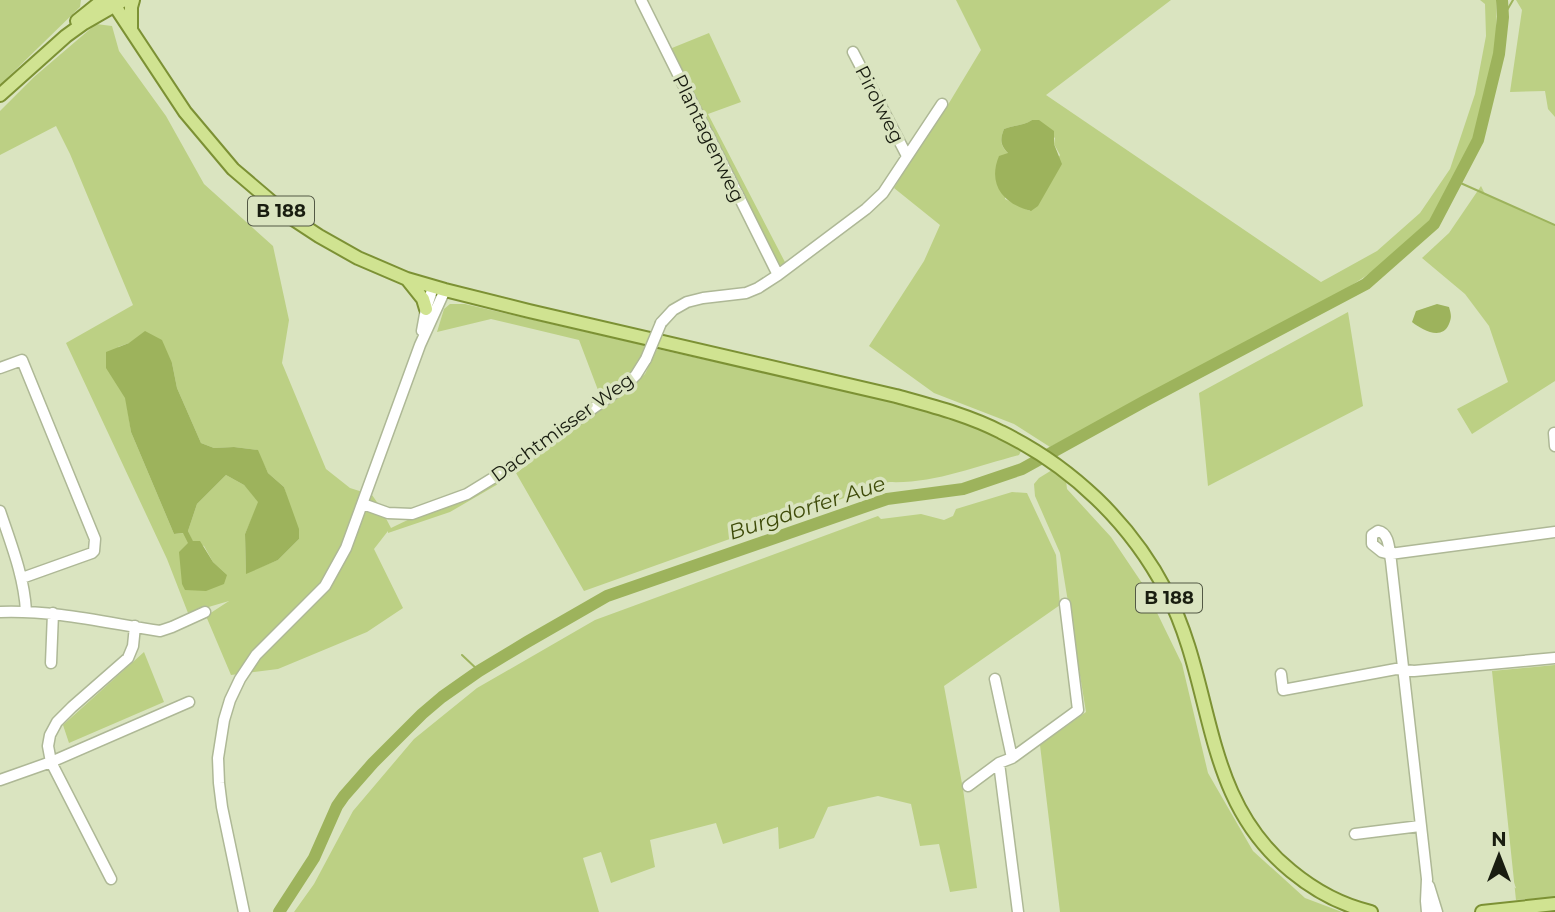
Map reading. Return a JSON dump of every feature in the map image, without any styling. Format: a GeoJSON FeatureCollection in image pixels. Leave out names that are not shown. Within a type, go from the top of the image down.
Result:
{"type":"FeatureCollection","features":[{"type":"Feature","properties":{"kind":"main road"},"geometry":{"type":"LineString","coordinates":[[0,95],[48,51],[80,17],[90,0]]}},
{"type":"Feature","properties":{"kind":"main road"},"geometry":{"type":"LineString","coordinates":[[131,29],[133,0]]}},
{"type":"Feature","properties":{"kind":"main road"},"geometry":{"type":"LineString","coordinates":[[80,17],[113,1]]}},
{"type":"Feature","properties":{"kind":"main road"},"geometry":{"type":"LineString","coordinates":[[48,51],[113,1]]}},
{"type":"Feature","properties":{"kind":"main road","name":"B 188"},"geometry":{"type":"LineString","coordinates":[[113,1],[186,112],[233,169],[287,215],[358,258],[407,279],[439,288],[909,399],[965,416],[1001,431],[1065,471],[1116,519],[1143,554],[1166,591],[1189,645],[1226,782],[1252,829],[1269,850],[1299,877],[1334,898],[1371,912]]}},
{"type":"Feature","properties":{"kind":"main road"},"geometry":{"type":"LineString","coordinates":[[407,279],[424,299],[426,309]]}},
{"type":"Feature","properties":{"kind":"main road"},"geometry":{"type":"LineString","coordinates":[[1482,912],[1555,904]]}},
{"type":"Feature","properties":{"kind":"street","name":"Plantagenweg"},"geometry":{"type":"LineString","coordinates":[[641,0],[778,275]]}},
{"type":"Feature","properties":{"kind":"street","name":"Pirolweg"},"geometry":{"type":"LineString","coordinates":[[853,52],[906,156]]}},
{"type":"Feature","properties":{"kind":"street","name":"Dachtmisser Weg"},"geometry":{"type":"LineString","coordinates":[[363,504],[387,513],[412,514],[467,494],[506,470],[626,385],[636,375],[662,323],[673,310],[687,302],[703,298],[746,293],[778,275],[866,209],[883,192],[942,104]]}},
{"type":"Feature","properties":{"kind":"street"},"geometry":{"type":"LineString","coordinates":[[420,345],[426,309],[439,288]]}},
{"type":"Feature","properties":{"kind":"street"},"geometry":{"type":"LineString","coordinates":[[244,912],[219,783],[219,739],[230,700],[256,655],[325,586],[346,548],[439,288]]}},
{"type":"Feature","properties":{"kind":"street"},"geometry":{"type":"LineString","coordinates":[[0,368],[22,360],[95,539],[92,553],[22,578]]}},
{"type":"Feature","properties":{"kind":"street"},"geometry":{"type":"LineString","coordinates":[[1554,433],[1555,446]]}},
{"type":"Feature","properties":{"kind":"street"},"geometry":{"type":"LineString","coordinates":[[0,511],[22,578],[26,611]]}},
{"type":"Feature","properties":{"kind":"street"},"geometry":{"type":"LineString","coordinates":[[1427,912],[1427,882],[1390,554],[1555,532]]}},
{"type":"Feature","properties":{"kind":"street"},"geometry":{"type":"LineString","coordinates":[[968,786],[1079,710],[1065,604]]}},
{"type":"Feature","properties":{"kind":"street"},"geometry":{"type":"LineString","coordinates":[[0,612],[53,614],[160,631],[205,612]]}},
{"type":"Feature","properties":{"kind":"street"},"geometry":{"type":"LineString","coordinates":[[51,663],[53,614]]}},
{"type":"Feature","properties":{"kind":"street"},"geometry":{"type":"LineString","coordinates":[[111,879],[51,762],[48,746],[57,722],[128,658],[133,646],[135,626]]}},
{"type":"Feature","properties":{"kind":"street"},"geometry":{"type":"LineString","coordinates":[[1281,674],[1283,690],[1396,669],[1414,671],[1555,657]]}},
{"type":"Feature","properties":{"kind":"street"},"geometry":{"type":"LineString","coordinates":[[995,679],[1012,758]]}},
{"type":"Feature","properties":{"kind":"street"},"geometry":{"type":"LineString","coordinates":[[0,780],[51,762],[189,702]]}},
{"type":"Feature","properties":{"kind":"street"},"geometry":{"type":"LineString","coordinates":[[999,763],[1018,912]]}},
{"type":"Feature","properties":{"kind":"street"},"geometry":{"type":"LineString","coordinates":[[1355,834],[1420,826]]}},
{"type":"Feature","properties":{"kind":"street"},"geometry":{"type":"LineString","coordinates":[[1427,882],[1437,912]]}},
{"type":"Feature","properties":{"kind":"shaded area"},"geometry":{"type":"Polygon","coordinates":[[[0,0],[81,0],[80,7],[0,85],[0,0]]]}},
{"type":"Feature","properties":{"kind":"shaded area"},"geometry":{"type":"Polygon","coordinates":[[[956,0],[1171,0],[1046,95],[1321,282],[1377,251],[1420,213],[1450,169],[1475,94],[1486,36],[1485,4],[1480,0],[1496,0],[1494,58],[1482,116],[1468,152],[1441,204],[1418,233],[1383,263],[1332,298],[1050,447],[1014,424],[934,393],[869,346],[924,261],[940,225],[894,188],[981,50],[956,0]],[[1032,120],[1004,129],[1001,142],[1008,153],[1005,199],[1030,211],[1060,155],[1054,144],[1055,138],[1032,120]]]}},
{"type":"Feature","properties":{"kind":"shaded area"},"geometry":{"type":"Polygon","coordinates":[[[1516,0],[1555,0],[1555,117],[1548,109],[1545,91],[1510,92],[1522,10],[1516,0]]]}},
{"type":"Feature","properties":{"kind":"shaded area"},"geometry":{"type":"Polygon","coordinates":[[[96,24],[112,26],[119,51],[166,116],[204,184],[273,246],[289,320],[282,363],[326,469],[350,488],[372,495],[391,528],[501,475],[505,480],[450,512],[388,531],[374,549],[403,608],[367,632],[278,669],[231,675],[206,616],[229,601],[188,613],[167,559],[66,343],[133,305],[56,126],[0,155],[0,111],[34,77],[96,24]],[[129,343],[118,347],[131,432],[174,534],[184,533],[189,543],[227,575],[213,562],[204,546],[193,542],[188,531],[197,504],[226,475],[244,485],[259,502],[245,534],[246,573],[278,560],[299,539],[284,487],[268,473],[257,450],[214,448],[201,443],[177,388],[172,363],[129,343]]]}},
{"type":"Feature","properties":{"kind":"shaded area"},"geometry":{"type":"Polygon","coordinates":[[[709,33],[741,102],[708,114],[787,266],[781,269],[775,264],[670,52],[672,48],[709,33]]]}},
{"type":"Feature","properties":{"kind":"shaded area"},"geometry":{"type":"Polygon","coordinates":[[[1039,120],[1054,131],[1054,144],[1062,164],[1038,206],[1031,211],[1006,198],[1000,192],[995,176],[999,156],[1008,153],[1001,142],[1004,129],[1039,120]]]}},
{"type":"Feature","properties":{"kind":"shaded area"},"geometry":{"type":"Polygon","coordinates":[[[1481,186],[1485,194],[1555,225],[1555,381],[1472,434],[1457,409],[1508,382],[1489,326],[1465,294],[1422,258],[1449,233],[1481,186]]]}},
{"type":"Feature","properties":{"kind":"shaded area"},"geometry":{"type":"Polygon","coordinates":[[[450,304],[465,304],[647,346],[630,375],[601,398],[579,340],[491,319],[437,332],[444,309],[450,304]]]}},
{"type":"Feature","properties":{"kind":"shaded area"},"geometry":{"type":"Polygon","coordinates":[[[1437,304],[1449,307],[1451,317],[1442,332],[1432,332],[1412,322],[1416,311],[1437,304]]]}},
{"type":"Feature","properties":{"kind":"shaded area"},"geometry":{"type":"Polygon","coordinates":[[[1348,312],[1363,406],[1208,486],[1199,393],[1348,312]]]}},
{"type":"Feature","properties":{"kind":"shaded area"},"geometry":{"type":"Polygon","coordinates":[[[145,331],[162,340],[172,363],[177,388],[201,443],[214,448],[258,450],[268,473],[284,487],[299,529],[299,539],[278,560],[246,574],[245,534],[258,502],[244,485],[226,475],[197,504],[188,531],[193,541],[200,541],[213,562],[227,575],[224,584],[206,591],[185,590],[182,584],[179,552],[188,543],[183,533],[174,534],[131,432],[125,398],[106,368],[106,352],[129,343],[145,331]]]}},
{"type":"Feature","properties":{"kind":"shaded area"},"geometry":{"type":"Polygon","coordinates":[[[657,349],[927,409],[1022,449],[1019,455],[955,473],[922,480],[889,482],[584,591],[516,473],[530,463],[538,451],[645,374],[657,349]]]}},
{"type":"Feature","properties":{"kind":"shaded area"},"geometry":{"type":"Polygon","coordinates":[[[1052,470],[1066,480],[1067,489],[1111,537],[1144,586],[1182,664],[1208,773],[1253,851],[1305,898],[1342,912],[1060,912],[1040,745],[1086,712],[1060,553],[1035,496],[1034,484],[1052,470]]]}},
{"type":"Feature","properties":{"kind":"shaded area"},"geometry":{"type":"Polygon","coordinates":[[[1012,492],[1027,493],[1056,555],[1060,605],[944,686],[963,789],[977,888],[950,892],[939,844],[920,846],[911,804],[878,796],[828,807],[814,838],[779,849],[778,827],[723,844],[716,823],[650,840],[655,867],[611,883],[601,852],[583,858],[599,912],[294,912],[314,884],[353,811],[414,739],[477,688],[595,620],[878,516],[881,519],[921,514],[944,520],[953,516],[956,509],[1012,492]]]}},
{"type":"Feature","properties":{"kind":"shaded area"},"geometry":{"type":"Polygon","coordinates":[[[144,652],[164,702],[69,743],[63,725],[144,652]]]}},
{"type":"Feature","properties":{"kind":"shaded area"},"geometry":{"type":"Polygon","coordinates":[[[1555,665],[1555,897],[1516,900],[1492,671],[1555,665]]]}},
{"type":"Feature","properties":{"kind":"waterway","name":"Burgdorfer Aue"},"geometry":{"type":"LineString","coordinates":[[279,912],[314,858],[337,806],[373,763],[442,697],[527,642],[607,596],[887,499],[963,489],[1022,469],[1366,284],[1434,224],[1478,140],[1499,54],[1502,0]]}},
{"type":"Feature","properties":{"kind":"waterway"},"geometry":{"type":"LineString","coordinates":[[1503,17],[1513,0]]}},
{"type":"Feature","properties":{"kind":"waterway"},"geometry":{"type":"LineString","coordinates":[[1456,181],[1555,225]]}},
{"type":"Feature","properties":{"kind":"waterway"},"geometry":{"type":"LineString","coordinates":[[462,655],[479,671]]}}]}
